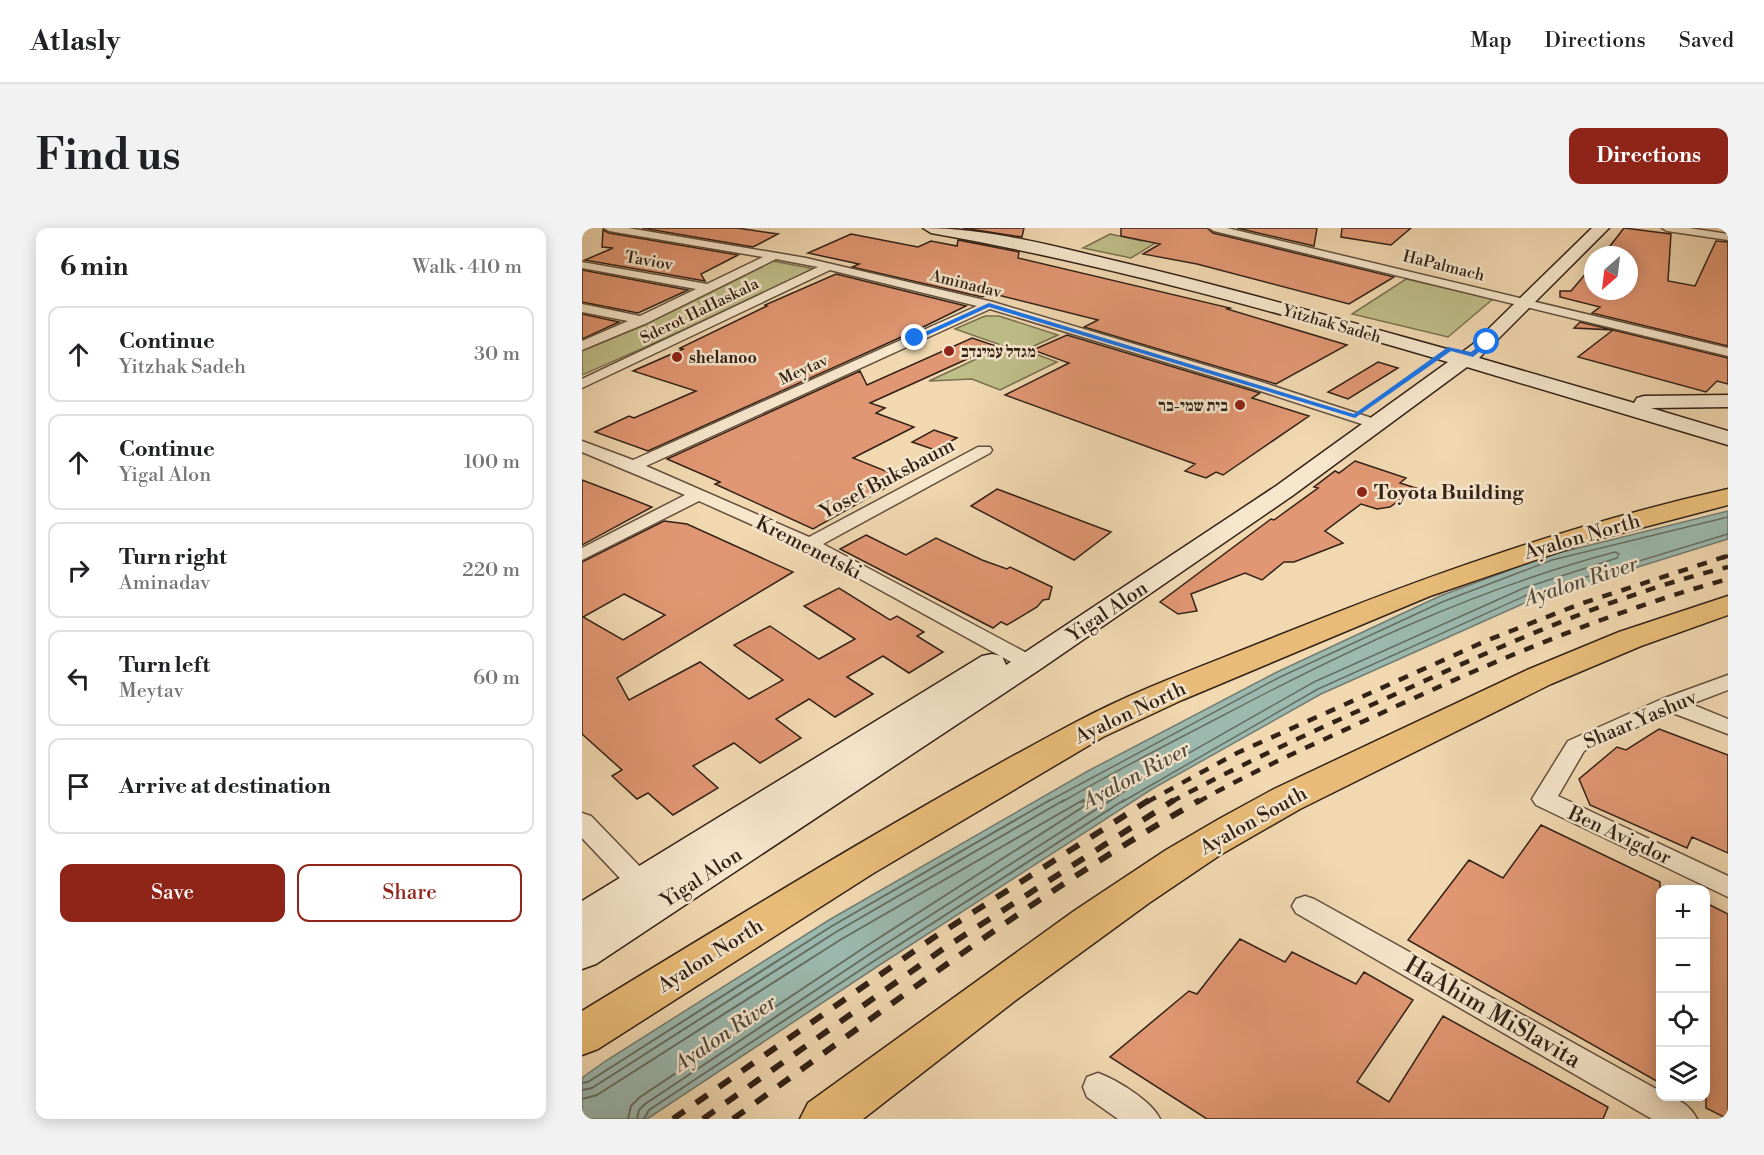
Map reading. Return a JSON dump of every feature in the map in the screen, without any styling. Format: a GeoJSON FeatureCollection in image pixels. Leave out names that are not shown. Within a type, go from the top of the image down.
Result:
{"type":"FeatureCollection","features":[{"type":"Feature","properties":{"kind":"highway","name":"Ayalon North"},"geometry":{"type":"LineString","coordinates":[[582,1035],[868,857],[1091,729],[1170,692],[1430,586],[1505,559],[1619,524],[1728,497]]}},
{"type":"Feature","properties":{"kind":"highway","name":"Ayalon South"},"geometry":{"type":"LineString","coordinates":[[825,1119],[1036,961],[1180,861],[1247,821],[1287,799],[1539,677],[1630,639],[1728,605]]}},
{"type":"Feature","properties":{"kind":"street","name":"Aminadav"},"geometry":{"type":"LineString","coordinates":[[609,228],[776,255],[989,305],[1366,420]]}},
{"type":"Feature","properties":{"kind":"street","name":"Yitzhak Sadeh"},"geometry":{"type":"LineString","coordinates":[[931,228],[973,235],[1202,287],[1462,350],[1538,381],[1728,438]]}},
{"type":"Feature","properties":{"kind":"street","name":"Yitzhak Sadeh"},"geometry":{"type":"LineString","coordinates":[[964,228],[1206,281],[1462,350],[1728,428]]}},
{"type":"Feature","properties":{"kind":"street","name":"HaPalmach"},"geometry":{"type":"LineString","coordinates":[[1214,228],[1728,352]]}},
{"type":"Feature","properties":{"kind":"street"},"geometry":{"type":"LineString","coordinates":[[1557,248],[1579,228]]}},
{"type":"Feature","properties":{"kind":"street","name":"Yigal Alon"},"geometry":{"type":"LineString","coordinates":[[582,920],[1018,658],[1284,491],[1366,420],[1526,302],[1601,228]]}},
{"type":"Feature","properties":{"kind":"street"},"geometry":{"type":"LineString","coordinates":[[1667,228],[1728,236]]}},
{"type":"Feature","properties":{"kind":"street"},"geometry":{"type":"LineString","coordinates":[[1691,228],[1728,236]]}},
{"type":"Feature","properties":{"kind":"street","name":"Sderot HaHaskala"},"geometry":{"type":"LineString","coordinates":[[582,346],[642,320],[776,255]]}},
{"type":"Feature","properties":{"kind":"street","name":"Taviov"},"geometry":{"type":"LineString","coordinates":[[582,265],[709,288]]}},
{"type":"Feature","properties":{"kind":"street","name":"Sderot HaHaskala"},"geometry":{"type":"LineString","coordinates":[[582,384],[830,266]]}},
{"type":"Feature","properties":{"kind":"street"},"geometry":{"type":"LineString","coordinates":[[1483,319],[1523,281]]}},
{"type":"Feature","properties":{"kind":"street","name":"Meytav"},"geometry":{"type":"LineString","coordinates":[[633,466],[989,305]]}},
{"type":"Feature","properties":{"kind":"street"},"geometry":{"type":"LineString","coordinates":[[582,308],[642,320]]}},
{"type":"Feature","properties":{"kind":"street","name":"Yigal Alon"},"geometry":{"type":"LineString","coordinates":[[1366,420],[1430,386],[1462,350]]}},
{"type":"Feature","properties":{"kind":"street"},"geometry":{"type":"LineString","coordinates":[[1430,386],[1486,376],[1538,381]]}},
{"type":"Feature","properties":{"kind":"street"},"geometry":{"type":"LineString","coordinates":[[1636,402],[1728,401]]}},
{"type":"Feature","properties":{"kind":"street"},"geometry":{"type":"LineString","coordinates":[[1728,409],[1722,416],[1728,423]]}},
{"type":"Feature","properties":{"kind":"street","name":"Kremenetski"},"geometry":{"type":"LineString","coordinates":[[582,446],[810,544],[1018,658]]}},
{"type":"Feature","properties":{"kind":"street","name":"Yosef Buksbaum"},"geometry":{"type":"LineString","coordinates":[[810,544],[984,450]]}},
{"type":"Feature","properties":{"kind":"street"},"geometry":{"type":"LineString","coordinates":[[582,555],[699,495]]}},
{"type":"Feature","properties":{"kind":"street","name":"Yigal Alon"},"geometry":{"type":"LineString","coordinates":[[582,953],[684,888],[1018,658]]}},
{"type":"Feature","properties":{"kind":"street","name":"Shaar Yashuv"},"geometry":{"type":"LineString","coordinates":[[1544,799],[1576,746],[1670,704],[1728,682]]}},
{"type":"Feature","properties":{"kind":"street"},"geometry":{"type":"LineString","coordinates":[[1670,704],[1728,727]]}},
{"type":"Feature","properties":{"kind":"street","name":"Ben Avigdor"},"geometry":{"type":"LineString","coordinates":[[1544,799],[1728,887]]}},
{"type":"Feature","properties":{"kind":"street"},"geometry":{"type":"LineString","coordinates":[[582,822],[642,885],[656,890],[684,888]]}},
{"type":"Feature","properties":{"kind":"street","name":"HaAhim MiSlavita"},"geometry":{"type":"LineString","coordinates":[[1305,906],[1681,1119]]}},
{"type":"Feature","properties":{"kind":"street"},"geometry":{"type":"LineString","coordinates":[[1098,1086],[1144,1119]]}},
{"type":"Feature","properties":{"kind":"green space"},"geometry":{"type":"Polygon","coordinates":[[[1110,234],[1142,241],[1150,237],[1162,239],[1131,258],[1083,248],[1110,234]]]}},
{"type":"Feature","properties":{"kind":"green space"},"geometry":{"type":"Polygon","coordinates":[[[773,261],[820,270],[582,375],[582,350],[773,261]]]}},
{"type":"Feature","properties":{"kind":"green space"},"geometry":{"type":"Polygon","coordinates":[[[1406,279],[1493,299],[1448,337],[1352,314],[1406,279]]]}},
{"type":"Feature","properties":{"kind":"green space"},"geometry":{"type":"Polygon","coordinates":[[[985,316],[999,316],[1058,335],[1025,350],[1057,362],[1000,390],[972,379],[929,381],[1004,346],[955,329],[985,316]]]}},
{"type":"Feature","properties":{"kind":"water","name":"Ayalon River"},"geometry":{"type":"Polygon","coordinates":[[[1728,511],[1728,539],[1529,601],[1321,694],[1152,789],[647,1119],[582,1119],[582,1078],[604,1062],[829,920],[1088,771],[1275,673],[1440,596],[1550,555],[1728,511]]]}},
{"type":"Feature","properties":{"kind":"building"},"geometry":{"type":"Polygon","coordinates":[[[642,228],[737,228],[778,234],[753,247],[642,228]]]}},
{"type":"Feature","properties":{"kind":"building"},"geometry":{"type":"Polygon","coordinates":[[[963,228],[1024,228],[1022,237],[963,228]]]}},
{"type":"Feature","properties":{"kind":"building"},"geometry":{"type":"Polygon","coordinates":[[[1121,228],[1207,228],[1213,233],[1394,277],[1349,304],[1197,264],[1143,254],[1160,244],[1121,236],[1121,228]]]}},
{"type":"Feature","properties":{"kind":"building"},"geometry":{"type":"Polygon","coordinates":[[[1237,228],[1317,228],[1314,246],[1237,228]]]}},
{"type":"Feature","properties":{"kind":"building"},"geometry":{"type":"Polygon","coordinates":[[[1342,228],[1411,228],[1391,245],[1341,237],[1342,228]]]}},
{"type":"Feature","properties":{"kind":"building"},"geometry":{"type":"Polygon","coordinates":[[[1624,228],[1671,234],[1668,281],[1695,286],[1716,241],[1728,242],[1728,346],[1592,313],[1600,307],[1560,297],[1560,291],[1571,291],[1584,276],[1584,300],[1638,300],[1638,246],[1610,246],[1624,228]]]}},
{"type":"Feature","properties":{"kind":"building"},"geometry":{"type":"Polygon","coordinates":[[[603,230],[609,233],[738,255],[701,274],[705,281],[585,260],[613,248],[602,247],[603,230]]]}},
{"type":"Feature","properties":{"kind":"building"},"geometry":{"type":"Polygon","coordinates":[[[851,234],[918,247],[931,241],[957,246],[958,240],[1019,252],[1018,258],[1230,308],[1227,309],[1347,345],[1276,384],[1084,327],[1098,320],[990,293],[982,297],[852,267],[859,264],[808,253],[851,234]]]}},
{"type":"Feature","properties":{"kind":"building"},"geometry":{"type":"Polygon","coordinates":[[[582,270],[688,290],[638,313],[582,302],[582,270]]]}},
{"type":"Feature","properties":{"kind":"building"},"geometry":{"type":"Polygon","coordinates":[[[836,274],[966,306],[648,451],[595,432],[629,416],[634,418],[696,391],[633,371],[683,349],[680,348],[767,306],[765,305],[836,274]]]}},
{"type":"Feature","properties":{"kind":"building"},"geometry":{"type":"Polygon","coordinates":[[[582,314],[619,322],[582,339],[582,314]]]}},
{"type":"Feature","properties":{"kind":"building"},"geometry":{"type":"Polygon","coordinates":[[[1580,322],[1613,330],[1574,328],[1580,322]]]}},
{"type":"Feature","properties":{"kind":"building"},"geometry":{"type":"Polygon","coordinates":[[[1613,330],[1728,358],[1728,384],[1717,381],[1706,392],[1578,357],[1613,330]]]}},
{"type":"Feature","properties":{"kind":"building"},"geometry":{"type":"Polygon","coordinates":[[[1067,335],[1260,393],[1252,398],[1309,416],[1223,475],[1216,472],[1206,478],[1185,471],[1195,464],[1005,395],[1069,363],[1033,350],[1067,335]]]}},
{"type":"Feature","properties":{"kind":"building"},"geometry":{"type":"Polygon","coordinates":[[[972,338],[996,346],[870,403],[885,408],[876,413],[914,427],[853,458],[903,478],[813,529],[715,484],[720,482],[667,459],[860,371],[867,385],[972,338]]]}},
{"type":"Feature","properties":{"kind":"building"},"geometry":{"type":"Polygon","coordinates":[[[1378,362],[1398,368],[1348,399],[1328,392],[1378,362]]]}},
{"type":"Feature","properties":{"kind":"building"},"geometry":{"type":"Polygon","coordinates":[[[934,430],[957,438],[935,450],[912,442],[934,430]]]}},
{"type":"Feature","properties":{"kind":"building"},"geometry":{"type":"Polygon","coordinates":[[[1355,461],[1406,478],[1400,483],[1416,488],[1390,507],[1377,509],[1361,504],[1325,531],[1343,543],[1294,562],[1284,562],[1262,580],[1245,573],[1191,594],[1197,611],[1178,614],[1160,602],[1271,519],[1274,520],[1318,488],[1314,487],[1335,471],[1339,473],[1355,461]]]}},
{"type":"Feature","properties":{"kind":"building"},"geometry":{"type":"Polygon","coordinates":[[[582,480],[624,496],[652,507],[582,545],[582,480]]]}},
{"type":"Feature","properties":{"kind":"building"},"geometry":{"type":"Polygon","coordinates":[[[997,489],[1111,532],[1074,560],[971,506],[997,489]]]}},
{"type":"Feature","properties":{"kind":"building"},"geometry":{"type":"Polygon","coordinates":[[[664,521],[687,524],[793,572],[617,678],[629,700],[700,662],[749,699],[783,680],[734,645],[770,626],[819,659],[855,639],[804,606],[839,588],[890,620],[897,616],[924,632],[917,636],[943,652],[909,673],[883,656],[847,677],[873,694],[835,717],[809,699],[776,719],[801,738],[760,763],[734,743],[693,766],[718,788],[673,815],[648,793],[637,799],[612,776],[622,770],[582,734],[582,562],[664,521]],[[624,594],[583,617],[623,640],[665,615],[624,594]]]}},
{"type":"Feature","properties":{"kind":"building"},"geometry":{"type":"Polygon","coordinates":[[[866,535],[906,555],[936,538],[982,560],[1007,569],[1010,567],[1052,587],[1049,599],[1043,600],[1037,607],[1007,625],[1001,622],[993,628],[840,549],[866,535]]]}},
{"type":"Feature","properties":{"kind":"building"},"geometry":{"type":"Polygon","coordinates":[[[1659,729],[1728,755],[1728,853],[1692,837],[1687,848],[1590,805],[1579,779],[1617,747],[1626,750],[1659,729]]]}},
{"type":"Feature","properties":{"kind":"building"},"geometry":{"type":"Polygon","coordinates":[[[1541,825],[1660,882],[1660,885],[1656,885],[1656,1081],[1408,940],[1469,860],[1503,878],[1541,825]]]}},
{"type":"Feature","properties":{"kind":"building"},"geometry":{"type":"Polygon","coordinates":[[[1710,905],[1728,914],[1728,1119],[1706,1108],[1706,1101],[1710,1101],[1710,905]]]}},
{"type":"Feature","properties":{"kind":"building"},"geometry":{"type":"Polygon","coordinates":[[[1240,939],[1285,962],[1292,952],[1356,984],[1364,972],[1413,1000],[1357,1082],[1389,1102],[1443,1016],[1608,1107],[1603,1119],[1207,1119],[1110,1057],[1189,991],[1197,994],[1240,939]]]}},
{"type":"Feature","properties":{"kind":"railway"},"geometry":{"type":"LineString","coordinates":[[1147,802],[1237,753],[1488,640],[1580,604],[1727,556]]}},
{"type":"Feature","properties":{"kind":"railway"},"geometry":{"type":"LineString","coordinates":[[1722,558],[1728,556]]}},
{"type":"Feature","properties":{"kind":"railway"},"geometry":{"type":"LineString","coordinates":[[1171,802],[1289,743],[1526,636],[1646,591],[1728,567]]}},
{"type":"Feature","properties":{"kind":"railway"},"geometry":{"type":"LineString","coordinates":[[1198,802],[1285,758],[1548,640],[1637,607],[1728,579]]}},
{"type":"Feature","properties":{"kind":"railway"},"geometry":{"type":"LineString","coordinates":[[673,1119],[933,938],[1149,800]]}},
{"type":"Feature","properties":{"kind":"railway"},"geometry":{"type":"LineString","coordinates":[[703,1119],[943,949],[1174,800]]}},
{"type":"Feature","properties":{"kind":"railway"},"geometry":{"type":"LineString","coordinates":[[733,1119],[962,953],[1079,874],[1200,800]]}},
{"type":"Feature","properties":{"kind":"place","name":"מגדל עמינדב"},"geometry":{"type":"Point","coordinates":[949,351]}},
{"type":"Feature","properties":{"kind":"place","name":"shelanoo"},"geometry":{"type":"Point","coordinates":[677,357]}},
{"type":"Feature","properties":{"kind":"place","name":"בית שמי-בר"},"geometry":{"type":"Point","coordinates":[1240,405]}},
{"type":"Feature","properties":{"kind":"place","name":"Toyota Building"},"geometry":{"type":"Point","coordinates":[1362,492]}},
{"type":"Feature","properties":{"kind":"route"},"geometry":{"type":"LineString","coordinates":[[915,338],[989,305],[1355,416],[1450,348],[1473,355],[1487,342]]}}]}
